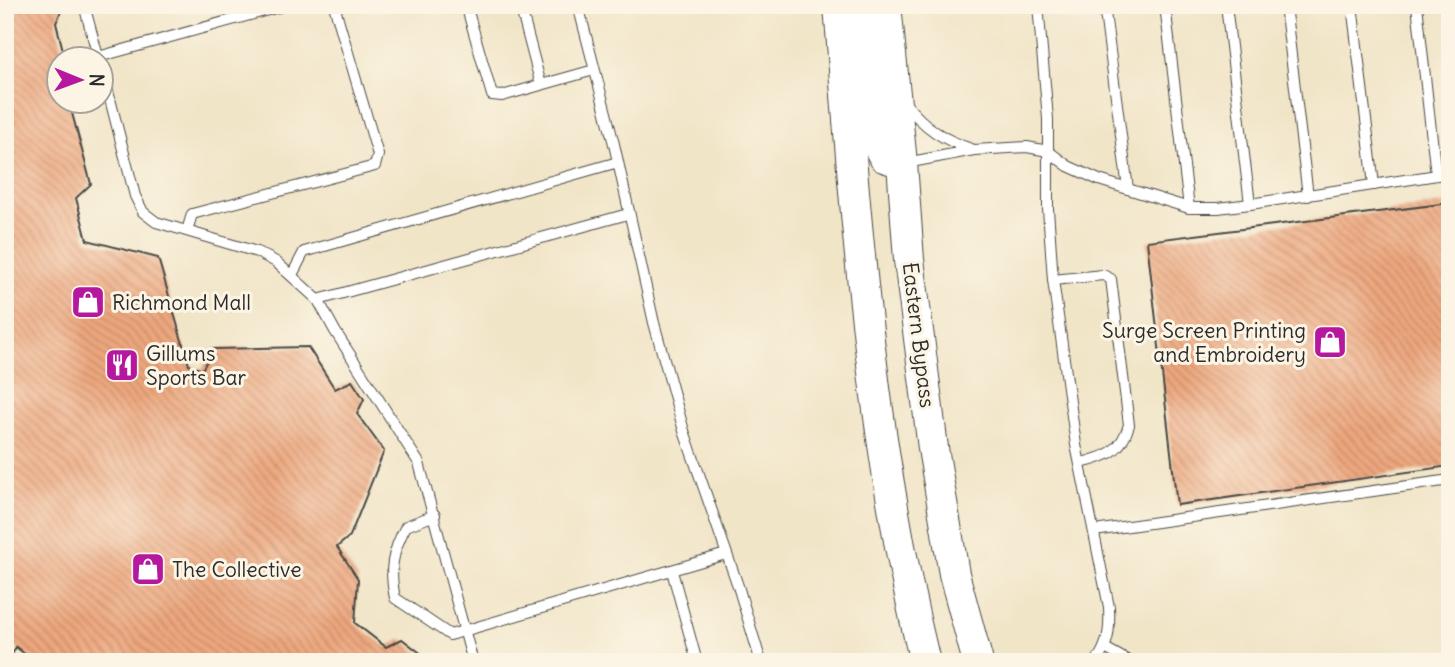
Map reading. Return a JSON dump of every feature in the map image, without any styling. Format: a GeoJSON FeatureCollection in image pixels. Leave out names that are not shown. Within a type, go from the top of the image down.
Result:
{"type":"FeatureCollection","features":[{"type":"Feature","properties":{"kind":"main road"},"geometry":{"type":"LineString","coordinates":[[839,5],[859,254],[881,433],[912,611],[925,662]]}},
{"type":"Feature","properties":{"kind":"main road"},"geometry":{"type":"LineString","coordinates":[[860,5],[863,14],[871,133],[884,157],[902,163]]}},
{"type":"Feature","properties":{"kind":"main road","name":"Eastern Bypass"},"geometry":{"type":"LineString","coordinates":[[886,5],[909,260],[933,448],[954,573],[978,662]]}},
{"type":"Feature","properties":{"kind":"lane"},"geometry":{"type":"LineString","coordinates":[[84,5],[96,46]]}},
{"type":"Feature","properties":{"kind":"lane"},"geometry":{"type":"LineString","coordinates":[[116,53],[286,5]]}},
{"type":"Feature","properties":{"kind":"lane"},"geometry":{"type":"LineString","coordinates":[[187,231],[192,214],[375,166],[378,155],[334,5]]}},
{"type":"Feature","properties":{"kind":"lane"},"geometry":{"type":"LineString","coordinates":[[466,5],[492,94],[502,96],[594,70]]}},
{"type":"Feature","properties":{"kind":"lane"},"geometry":{"type":"LineString","coordinates":[[520,5],[541,85]]}},
{"type":"Feature","properties":{"kind":"lane"},"geometry":{"type":"LineString","coordinates":[[578,5],[618,162],[654,323],[684,431],[761,662]]}},
{"type":"Feature","properties":{"kind":"lane"},"geometry":{"type":"LineString","coordinates":[[1038,5],[1045,76],[1053,280],[1066,381],[1109,607],[1110,628],[1105,648],[1096,662]]}},
{"type":"Feature","properties":{"kind":"lane"},"geometry":{"type":"LineString","coordinates":[[1104,5],[1128,189]]}},
{"type":"Feature","properties":{"kind":"lane"},"geometry":{"type":"LineString","coordinates":[[1165,5],[1189,208]]}},
{"type":"Feature","properties":{"kind":"lane"},"geometry":{"type":"LineString","coordinates":[[1226,5],[1250,204]]}},
{"type":"Feature","properties":{"kind":"lane"},"geometry":{"type":"LineString","coordinates":[[1285,5],[1308,196]]}},
{"type":"Feature","properties":{"kind":"lane"},"geometry":{"type":"LineString","coordinates":[[1352,5],[1374,185]]}},
{"type":"Feature","properties":{"kind":"lane"},"geometry":{"type":"LineString","coordinates":[[1417,5],[1436,175]]}},
{"type":"Feature","properties":{"kind":"lane"},"geometry":{"type":"LineString","coordinates":[[894,90],[919,120],[948,141],[974,150]]}},
{"type":"Feature","properties":{"kind":"lane"},"geometry":{"type":"LineString","coordinates":[[114,116],[135,196],[143,212],[156,222],[257,252],[276,262],[318,300],[419,463],[473,662]]}},
{"type":"Feature","properties":{"kind":"lane"},"geometry":{"type":"LineString","coordinates":[[902,163],[974,150],[1027,146],[1048,151],[1068,166],[1099,180],[1189,208],[1250,204],[1450,173]]}},
{"type":"Feature","properties":{"kind":"lane"},"geometry":{"type":"LineString","coordinates":[[292,275],[304,252],[618,162]]}},
{"type":"Feature","properties":{"kind":"lane"},"geometry":{"type":"LineString","coordinates":[[318,300],[628,215]]}},
{"type":"Feature","properties":{"kind":"lane"},"geometry":{"type":"LineString","coordinates":[[1053,280],[1103,275],[1111,279],[1129,425],[1126,435],[1108,456],[1081,463]]}},
{"type":"Feature","properties":{"kind":"lane"},"geometry":{"type":"LineString","coordinates":[[1094,531],[1450,480]]}},
{"type":"Feature","properties":{"kind":"lane"},"geometry":{"type":"LineString","coordinates":[[435,515],[406,526],[395,547],[391,578],[396,598],[450,635],[726,555]]}},
{"type":"Feature","properties":{"kind":"lane"},"geometry":{"type":"LineString","coordinates":[[671,571],[697,662]]}},
{"type":"Feature","properties":{"kind":"lane"},"geometry":{"type":"LineString","coordinates":[[1105,648],[1130,662]]}},
{"type":"Feature","properties":{"kind":"building","name":"Richmond Mall"},"geometry":{"type":"Polygon","coordinates":[[[5,5],[60,5],[61,11],[56,23],[62,46],[46,46],[46,116],[73,116],[91,184],[76,198],[87,240],[158,258],[189,365],[202,370],[213,349],[308,347],[335,389],[352,381],[364,399],[357,414],[384,451],[350,536],[337,547],[358,579],[355,623],[386,647],[402,639],[432,662],[35,662],[16,647],[9,660],[5,657],[5,5]]]}},
{"type":"Feature","properties":{"kind":"building"},"geometry":{"type":"Polygon","coordinates":[[[1450,203],[1450,466],[1177,505],[1147,241],[1450,203]]]}},
{"type":"Feature","properties":{"kind":"place","name":"Richmond Mall"},"geometry":{"type":"Point","coordinates":[88,302]}},
{"type":"Feature","properties":{"kind":"place","name":"Surge Screen Printing and Embroidery"},"geometry":{"type":"Point","coordinates":[1330,342]}},
{"type":"Feature","properties":{"kind":"place","name":"Gillums Sports Bar"},"geometry":{"type":"Point","coordinates":[122,365]}},
{"type":"Feature","properties":{"kind":"place","name":"The Collective"},"geometry":{"type":"Point","coordinates":[148,569]}}]}
